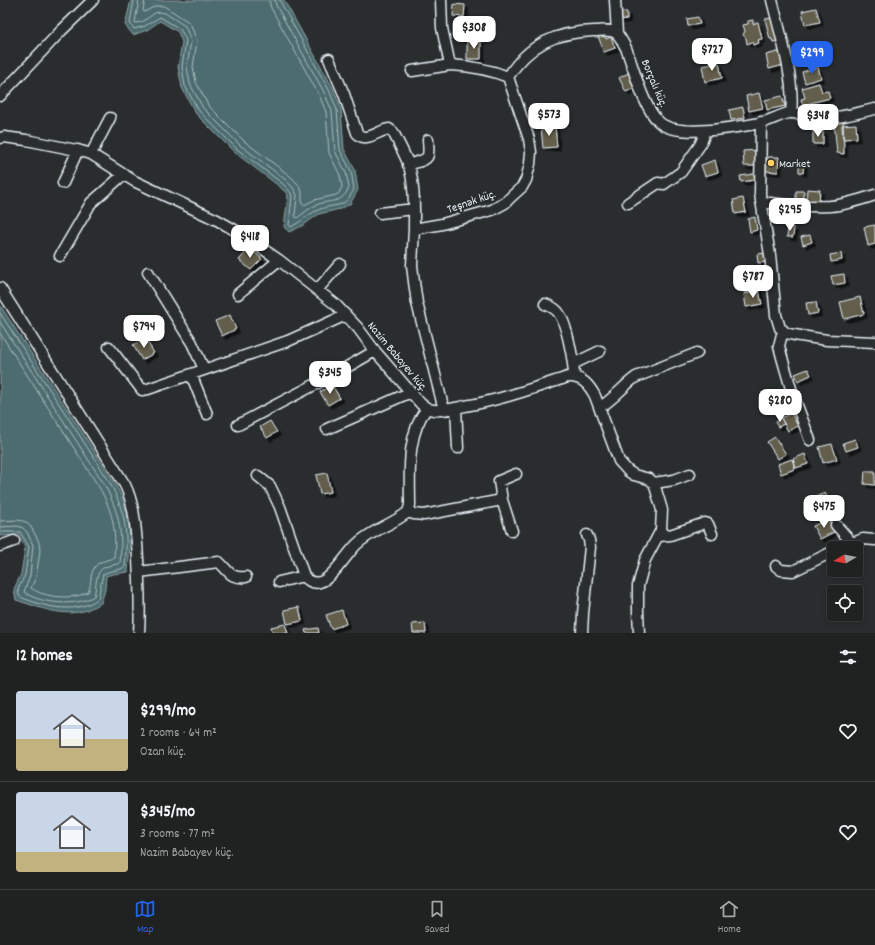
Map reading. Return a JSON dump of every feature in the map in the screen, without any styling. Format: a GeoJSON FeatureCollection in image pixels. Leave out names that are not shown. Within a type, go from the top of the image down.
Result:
{"type":"FeatureCollection","features":[{"type":"Feature","properties":{"kind":"street"},"geometry":{"type":"LineString","coordinates":[[0,96],[61,31],[93,0]]}},
{"type":"Feature","properties":{"kind":"street"},"geometry":{"type":"LineString","coordinates":[[441,0],[442,28],[450,65]]}},
{"type":"Feature","properties":{"kind":"street"},"geometry":{"type":"LineString","coordinates":[[412,71],[450,65],[470,66],[499,73],[508,77],[523,57],[540,45],[554,38],[576,32],[605,30],[617,33],[615,0]]}},
{"type":"Feature","properties":{"kind":"street"},"geometry":{"type":"LineString","coordinates":[[772,0],[783,44],[792,94],[791,113]]}},
{"type":"Feature","properties":{"kind":"street","name":"Borçalı küç."},"geometry":{"type":"LineString","coordinates":[[617,33],[626,48],[647,105],[660,122],[666,127],[704,131],[761,122],[791,113],[817,118],[828,118],[846,116],[875,108]]}},
{"type":"Feature","properties":{"kind":"street"},"geometry":{"type":"LineString","coordinates":[[329,59],[341,86],[357,133],[360,137],[364,138],[390,129],[393,132],[408,165],[411,177],[414,209],[412,265],[417,303],[444,410]]}},
{"type":"Feature","properties":{"kind":"street","name":"Teşnək küç."},"geometry":{"type":"LineString","coordinates":[[414,229],[448,223],[492,210],[505,203],[522,187],[526,180],[530,164],[529,139],[508,77]]}},
{"type":"Feature","properties":{"kind":"street"},"geometry":{"type":"LineString","coordinates":[[91,154],[110,118]]}},
{"type":"Feature","properties":{"kind":"street"},"geometry":{"type":"LineString","coordinates":[[761,122],[761,202],[770,255],[778,325],[782,330],[790,334],[827,340],[875,342]]}},
{"type":"Feature","properties":{"kind":"street"},"geometry":{"type":"LineString","coordinates":[[628,203],[658,183],[664,184],[681,172],[700,144],[704,131]]}},
{"type":"Feature","properties":{"kind":"street","name":"Nazim Babayev küç."},"geometry":{"type":"LineString","coordinates":[[1,135],[78,150],[91,154],[158,194],[228,226],[279,260],[335,304],[421,404],[427,408],[434,410],[456,408],[524,392],[568,377],[574,377]]}},
{"type":"Feature","properties":{"kind":"street"},"geometry":{"type":"LineString","coordinates":[[408,165],[428,158],[428,140]]}},
{"type":"Feature","properties":{"kind":"street"},"geometry":{"type":"LineString","coordinates":[[63,183],[78,150]]}},
{"type":"Feature","properties":{"kind":"street"},"geometry":{"type":"LineString","coordinates":[[60,256],[91,203],[124,174]]}},
{"type":"Feature","properties":{"kind":"street"},"geometry":{"type":"LineString","coordinates":[[761,202],[830,206],[875,195]]}},
{"type":"Feature","properties":{"kind":"street"},"geometry":{"type":"LineString","coordinates":[[380,213],[414,209]]}},
{"type":"Feature","properties":{"kind":"street"},"geometry":{"type":"LineString","coordinates":[[238,294],[279,260]]}},
{"type":"Feature","properties":{"kind":"street"},"geometry":{"type":"LineString","coordinates":[[317,290],[340,264]]}},
{"type":"Feature","properties":{"kind":"street"},"geometry":{"type":"LineString","coordinates":[[148,272],[192,343],[204,369]]}},
{"type":"Feature","properties":{"kind":"street"},"geometry":{"type":"LineString","coordinates":[[0,288],[131,498],[134,512],[139,572],[139,633]]}},
{"type":"Feature","properties":{"kind":"street"},"geometry":{"type":"LineString","coordinates":[[545,304],[557,310],[561,316],[564,323],[573,364],[574,377],[582,380],[589,387],[600,407],[619,462],[628,471],[649,479],[654,483],[662,510],[662,525],[659,536],[645,560],[638,586],[639,633]]}},
{"type":"Feature","properties":{"kind":"street"},"geometry":{"type":"LineString","coordinates":[[109,347],[142,390],[288,341],[346,315]]}},
{"type":"Feature","properties":{"kind":"street"},"geometry":{"type":"LineString","coordinates":[[782,330],[779,342],[782,361],[810,440]]}},
{"type":"Feature","properties":{"kind":"street"},"geometry":{"type":"LineString","coordinates":[[238,425],[335,374],[375,351]]}},
{"type":"Feature","properties":{"kind":"street"},"geometry":{"type":"LineString","coordinates":[[573,364],[600,351]]}},
{"type":"Feature","properties":{"kind":"street"},"geometry":{"type":"LineString","coordinates":[[600,407],[636,377],[697,353]]}},
{"type":"Feature","properties":{"kind":"street"},"geometry":{"type":"LineString","coordinates":[[191,374],[208,414]]}},
{"type":"Feature","properties":{"kind":"street"},"geometry":{"type":"LineString","coordinates":[[327,429],[411,392]]}},
{"type":"Feature","properties":{"kind":"street"},"geometry":{"type":"LineString","coordinates":[[258,476],[270,486],[280,507],[304,576],[309,581],[314,583],[325,580],[332,574],[357,544],[378,529],[408,512],[410,505],[411,448],[420,417],[427,408]]}},
{"type":"Feature","properties":{"kind":"street"},"geometry":{"type":"LineString","coordinates":[[456,408],[458,448]]}},
{"type":"Feature","properties":{"kind":"street"},"geometry":{"type":"LineString","coordinates":[[512,531],[502,500],[499,481],[516,474]]}},
{"type":"Feature","properties":{"kind":"street"},"geometry":{"type":"LineString","coordinates":[[654,483],[674,480],[690,474]]}},
{"type":"Feature","properties":{"kind":"street"},"geometry":{"type":"LineString","coordinates":[[408,512],[424,515],[502,500]]}},
{"type":"Feature","properties":{"kind":"street"},"geometry":{"type":"LineString","coordinates":[[659,536],[670,535],[705,523],[708,524],[712,534]]}},
{"type":"Feature","properties":{"kind":"street"},"geometry":{"type":"LineString","coordinates":[[836,525],[850,541]]}},
{"type":"Feature","properties":{"kind":"street"},"geometry":{"type":"LineString","coordinates":[[582,633],[584,597],[590,547],[587,534]]}},
{"type":"Feature","properties":{"kind":"street"},"geometry":{"type":"LineString","coordinates":[[858,541],[863,539],[875,540]]}},
{"type":"Feature","properties":{"kind":"street"},"geometry":{"type":"LineString","coordinates":[[0,546],[14,541]]}},
{"type":"Feature","properties":{"kind":"street"},"geometry":{"type":"LineString","coordinates":[[776,566],[781,570],[793,571],[827,554]]}},
{"type":"Feature","properties":{"kind":"street"},"geometry":{"type":"LineString","coordinates":[[139,572],[219,562],[234,576],[238,578],[246,577]]}},
{"type":"Feature","properties":{"kind":"street"},"geometry":{"type":"LineString","coordinates":[[280,582],[304,576]]}},
{"type":"Feature","properties":{"kind":"water"},"geometry":{"type":"Polygon","coordinates":[[[131,0],[284,0],[333,88],[341,109],[344,149],[355,170],[358,190],[350,204],[340,209],[319,214],[302,226],[289,232],[284,227],[288,195],[280,187],[234,152],[196,114],[182,88],[178,67],[182,42],[178,32],[160,21],[147,30],[133,35],[125,25],[131,0]]]}},
{"type":"Feature","properties":{"kind":"water"},"geometry":{"type":"Polygon","coordinates":[[[0,305],[112,479],[120,493],[125,507],[130,535],[128,572],[106,576],[105,590],[101,603],[87,610],[69,613],[51,611],[16,600],[14,589],[21,574],[25,548],[19,535],[0,536],[0,305]]]}},
{"type":"Feature","properties":{"kind":"building"},"geometry":{"type":"Polygon","coordinates":[[[454,4],[465,5],[464,17],[453,16],[454,4]]]}},
{"type":"Feature","properties":{"kind":"building"},"geometry":{"type":"Polygon","coordinates":[[[816,8],[820,22],[805,25],[802,11],[816,8]]]}},
{"type":"Feature","properties":{"kind":"building"},"geometry":{"type":"Polygon","coordinates":[[[619,12],[627,12],[627,19],[619,20],[619,12]]]}},
{"type":"Feature","properties":{"kind":"building"},"geometry":{"type":"Polygon","coordinates":[[[698,17],[700,24],[688,26],[687,19],[698,17]]]}},
{"type":"Feature","properties":{"kind":"building"},"geometry":{"type":"Polygon","coordinates":[[[773,18],[779,41],[773,42],[772,39],[770,39],[765,19],[773,18]]]}},
{"type":"Feature","properties":{"kind":"building"},"geometry":{"type":"Polygon","coordinates":[[[753,20],[753,24],[758,22],[762,39],[758,40],[759,43],[753,45],[752,42],[747,44],[746,38],[743,35],[745,31],[743,25],[748,24],[748,21],[753,20]]]}},
{"type":"Feature","properties":{"kind":"building"},"geometry":{"type":"Polygon","coordinates":[[[604,34],[606,39],[611,37],[615,48],[604,52],[598,36],[604,34]]]}},
{"type":"Feature","properties":{"kind":"building"},"geometry":{"type":"Polygon","coordinates":[[[467,41],[481,41],[481,59],[467,59],[467,41]]]}},
{"type":"Feature","properties":{"kind":"building"},"geometry":{"type":"Polygon","coordinates":[[[781,51],[784,65],[769,69],[766,55],[781,51]]]}},
{"type":"Feature","properties":{"kind":"building"},"geometry":{"type":"Polygon","coordinates":[[[719,63],[722,78],[705,82],[702,66],[719,63]]]}},
{"type":"Feature","properties":{"kind":"building"},"geometry":{"type":"Polygon","coordinates":[[[818,67],[821,78],[805,83],[802,72],[818,67]]]}},
{"type":"Feature","properties":{"kind":"building"},"geometry":{"type":"Polygon","coordinates":[[[632,71],[638,86],[626,92],[619,78],[632,71]]]}},
{"type":"Feature","properties":{"kind":"building"},"geometry":{"type":"Polygon","coordinates":[[[819,83],[822,92],[828,91],[830,98],[803,105],[801,99],[805,98],[802,88],[819,83]]]}},
{"type":"Feature","properties":{"kind":"building"},"geometry":{"type":"Polygon","coordinates":[[[759,93],[763,108],[749,111],[746,96],[759,93]]]}},
{"type":"Feature","properties":{"kind":"building"},"geometry":{"type":"Polygon","coordinates":[[[782,96],[785,106],[767,110],[765,100],[782,96]]]}},
{"type":"Feature","properties":{"kind":"building"},"geometry":{"type":"Polygon","coordinates":[[[743,107],[745,118],[731,120],[729,110],[743,107]]]}},
{"type":"Feature","properties":{"kind":"building"},"geometry":{"type":"Polygon","coordinates":[[[843,121],[844,154],[837,153],[834,122],[843,121]]]}},
{"type":"Feature","properties":{"kind":"building"},"geometry":{"type":"Polygon","coordinates":[[[856,124],[857,138],[843,139],[842,125],[856,124]]]}},
{"type":"Feature","properties":{"kind":"building"},"geometry":{"type":"Polygon","coordinates":[[[555,125],[557,147],[543,148],[541,127],[555,125]]]}},
{"type":"Feature","properties":{"kind":"building"},"geometry":{"type":"Polygon","coordinates":[[[813,131],[823,131],[823,144],[813,144],[813,131]]]}},
{"type":"Feature","properties":{"kind":"building"},"geometry":{"type":"Polygon","coordinates":[[[759,150],[757,166],[744,166],[743,151],[759,150]]]}},
{"type":"Feature","properties":{"kind":"building"},"geometry":{"type":"Polygon","coordinates":[[[767,157],[779,157],[778,172],[766,171],[767,157]]]}},
{"type":"Feature","properties":{"kind":"building"},"geometry":{"type":"Polygon","coordinates":[[[715,160],[718,172],[705,176],[701,165],[715,160]]]}},
{"type":"Feature","properties":{"kind":"building"},"geometry":{"type":"Polygon","coordinates":[[[799,163],[804,163],[803,173],[799,172],[799,163]]]}},
{"type":"Feature","properties":{"kind":"building"},"geometry":{"type":"Polygon","coordinates":[[[754,174],[755,180],[741,182],[740,176],[754,174]]]}},
{"type":"Feature","properties":{"kind":"building"},"geometry":{"type":"Polygon","coordinates":[[[807,189],[820,190],[819,202],[806,202],[807,189]]]}},
{"type":"Feature","properties":{"kind":"building"},"geometry":{"type":"Polygon","coordinates":[[[796,191],[804,191],[804,202],[796,202],[796,191]]]}},
{"type":"Feature","properties":{"kind":"building"},"geometry":{"type":"Polygon","coordinates":[[[743,198],[746,212],[735,214],[733,200],[743,198]]]}},
{"type":"Feature","properties":{"kind":"building"},"geometry":{"type":"Polygon","coordinates":[[[755,217],[757,230],[750,232],[748,219],[755,217]]]}},
{"type":"Feature","properties":{"kind":"building"},"geometry":{"type":"Polygon","coordinates":[[[875,225],[875,244],[868,246],[864,227],[875,225]]]}},
{"type":"Feature","properties":{"kind":"building"},"geometry":{"type":"Polygon","coordinates":[[[788,227],[794,228],[793,237],[787,237],[788,227]]]}},
{"type":"Feature","properties":{"kind":"building"},"geometry":{"type":"Polygon","coordinates":[[[810,235],[812,242],[803,245],[801,237],[810,235]]]}},
{"type":"Feature","properties":{"kind":"building"},"geometry":{"type":"Polygon","coordinates":[[[250,248],[262,259],[251,270],[239,260],[250,248]]]}},
{"type":"Feature","properties":{"kind":"building"},"geometry":{"type":"Polygon","coordinates":[[[766,253],[768,262],[758,263],[757,254],[766,253]]]}},
{"type":"Feature","properties":{"kind":"building"},"geometry":{"type":"Polygon","coordinates":[[[841,253],[842,260],[831,262],[830,255],[841,253]]]}},
{"type":"Feature","properties":{"kind":"building"},"geometry":{"type":"Polygon","coordinates":[[[844,274],[845,283],[833,285],[831,276],[844,274]]]}},
{"type":"Feature","properties":{"kind":"building"},"geometry":{"type":"Polygon","coordinates":[[[757,281],[759,291],[744,293],[743,284],[757,281]]]}},
{"type":"Feature","properties":{"kind":"building"},"geometry":{"type":"Polygon","coordinates":[[[759,291],[762,304],[746,307],[744,294],[759,291]]]}},
{"type":"Feature","properties":{"kind":"building"},"geometry":{"type":"Polygon","coordinates":[[[860,297],[864,314],[844,319],[840,302],[860,297]]]}},
{"type":"Feature","properties":{"kind":"building"},"geometry":{"type":"Polygon","coordinates":[[[816,302],[818,313],[808,315],[806,303],[816,302]]]}},
{"type":"Feature","properties":{"kind":"building"},"geometry":{"type":"Polygon","coordinates":[[[230,315],[236,329],[222,336],[215,321],[230,315]]]}},
{"type":"Feature","properties":{"kind":"building"},"geometry":{"type":"Polygon","coordinates":[[[145,338],[154,353],[142,360],[133,345],[145,338]]]}},
{"type":"Feature","properties":{"kind":"building"},"geometry":{"type":"Polygon","coordinates":[[[808,369],[811,375],[798,381],[795,374],[808,369]]]}},
{"type":"Feature","properties":{"kind":"building"},"geometry":{"type":"Polygon","coordinates":[[[332,385],[340,398],[328,405],[320,392],[332,385]]]}},
{"type":"Feature","properties":{"kind":"building"},"geometry":{"type":"Polygon","coordinates":[[[787,405],[790,411],[783,414],[781,408],[787,405]]]}},
{"type":"Feature","properties":{"kind":"building"},"geometry":{"type":"Polygon","coordinates":[[[791,413],[798,426],[788,431],[781,418],[791,413]]]}},
{"type":"Feature","properties":{"kind":"building"},"geometry":{"type":"Polygon","coordinates":[[[781,418],[784,424],[778,427],[775,422],[781,418]]]}},
{"type":"Feature","properties":{"kind":"building"},"geometry":{"type":"Polygon","coordinates":[[[270,421],[277,432],[267,438],[260,427],[270,421]]]}},
{"type":"Feature","properties":{"kind":"building"},"geometry":{"type":"Polygon","coordinates":[[[775,437],[786,454],[778,459],[767,442],[775,437]]]}},
{"type":"Feature","properties":{"kind":"building"},"geometry":{"type":"Polygon","coordinates":[[[855,439],[858,447],[846,451],[843,443],[855,439]]]}},
{"type":"Feature","properties":{"kind":"building"},"geometry":{"type":"Polygon","coordinates":[[[832,444],[837,459],[823,463],[819,447],[832,444]]]}},
{"type":"Feature","properties":{"kind":"building"},"geometry":{"type":"Polygon","coordinates":[[[805,454],[808,464],[796,468],[793,459],[805,454]]]}},
{"type":"Feature","properties":{"kind":"building"},"geometry":{"type":"Polygon","coordinates":[[[792,459],[795,469],[781,474],[778,464],[792,459]]]}},
{"type":"Feature","properties":{"kind":"building"},"geometry":{"type":"Polygon","coordinates":[[[865,471],[875,471],[875,485],[864,484],[865,471]]]}},
{"type":"Feature","properties":{"kind":"building"},"geometry":{"type":"Polygon","coordinates":[[[327,473],[331,492],[320,494],[316,475],[327,473]]]}},
{"type":"Feature","properties":{"kind":"building"},"geometry":{"type":"Polygon","coordinates":[[[825,493],[832,507],[820,512],[813,498],[825,493]]]}},
{"type":"Feature","properties":{"kind":"building"},"geometry":{"type":"Polygon","coordinates":[[[828,519],[834,532],[820,539],[813,526],[828,519]]]}},
{"type":"Feature","properties":{"kind":"building"},"geometry":{"type":"Polygon","coordinates":[[[299,607],[302,621],[287,624],[284,610],[299,607]]]}},
{"type":"Feature","properties":{"kind":"building"},"geometry":{"type":"Polygon","coordinates":[[[342,610],[346,624],[331,629],[326,615],[342,610]]]}},
{"type":"Feature","properties":{"kind":"building"},"geometry":{"type":"Polygon","coordinates":[[[425,623],[426,633],[413,633],[412,624],[425,623]]]}},
{"type":"Feature","properties":{"kind":"building"},"geometry":{"type":"Polygon","coordinates":[[[285,624],[288,633],[273,633],[271,627],[285,624]]]}},
{"type":"Feature","properties":{"kind":"building"},"geometry":{"type":"Polygon","coordinates":[[[318,628],[319,633],[306,633],[305,630],[318,628]]]}},
{"type":"Feature","properties":{"kind":"place","name":"Market"},"geometry":{"type":"Point","coordinates":[771,163]}}]}
